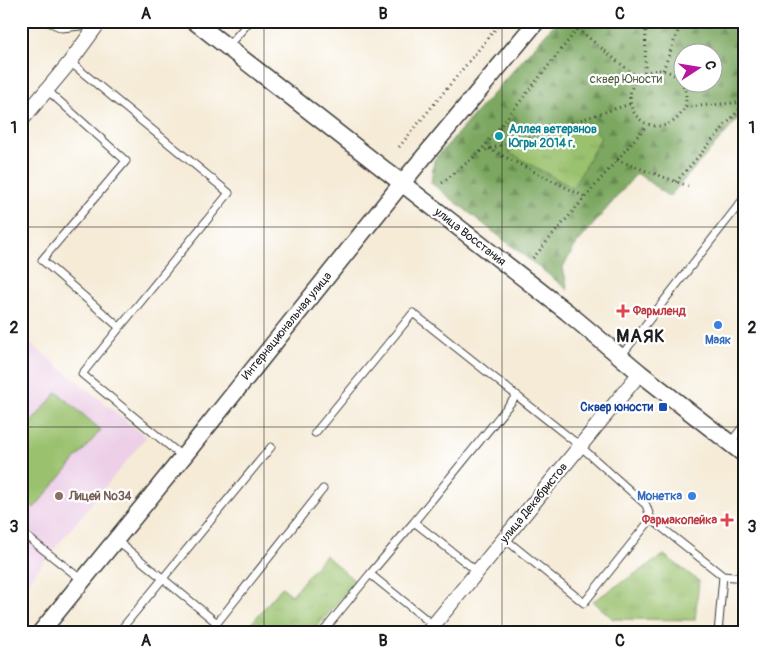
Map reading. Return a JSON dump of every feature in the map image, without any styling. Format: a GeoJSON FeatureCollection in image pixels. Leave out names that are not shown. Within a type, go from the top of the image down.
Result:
{"type":"FeatureCollection","features":[{"type":"Feature","properties":{"kind":"street","name":"улица Восстания"},"geometry":{"type":"LineString","coordinates":[[194,21],[567,312],[640,373],[745,455]]}},
{"type":"Feature","properties":{"kind":"street","name":"Интернациональная улица"},"geometry":{"type":"LineString","coordinates":[[40,633],[402,183],[537,21]]}},
{"type":"Feature","properties":{"kind":"street"},"geometry":{"type":"LineString","coordinates":[[21,121],[70,62],[99,22]]}},
{"type":"Feature","properties":{"kind":"street","name":"улица Декабристов"},"geometry":{"type":"LineString","coordinates":[[430,629],[640,373]]}},
{"type":"Feature","properties":{"kind":"lane"},"geometry":{"type":"LineString","coordinates":[[46,21],[62,28],[99,22]]}},
{"type":"Feature","properties":{"kind":"lane"},"geometry":{"type":"LineString","coordinates":[[228,47],[250,21]]}},
{"type":"Feature","properties":{"kind":"lane"},"geometry":{"type":"LineString","coordinates":[[70,62],[229,193],[82,374],[183,457]]}},
{"type":"Feature","properties":{"kind":"lane"},"geometry":{"type":"LineString","coordinates":[[47,90],[126,161],[42,260],[120,327]]}},
{"type":"Feature","properties":{"kind":"lane"},"geometry":{"type":"LineString","coordinates":[[620,356],[745,197]]}},
{"type":"Feature","properties":{"kind":"lane"},"geometry":{"type":"LineString","coordinates":[[315,433],[413,314],[580,446],[646,505],[651,519],[723,576],[745,578]]}},
{"type":"Feature","properties":{"kind":"lane"},"geometry":{"type":"LineString","coordinates":[[322,633],[517,395]]}},
{"type":"Feature","properties":{"kind":"lane"},"geometry":{"type":"LineString","coordinates":[[729,443],[745,424]]}},
{"type":"Feature","properties":{"kind":"lane"},"geometry":{"type":"LineString","coordinates":[[118,633],[271,447]]}},
{"type":"Feature","properties":{"kind":"lane"},"geometry":{"type":"LineString","coordinates":[[209,633],[323,489]]}},
{"type":"Feature","properties":{"kind":"lane"},"geometry":{"type":"LineString","coordinates":[[505,539],[584,603],[651,519]]}},
{"type":"Feature","properties":{"kind":"lane"},"geometry":{"type":"LineString","coordinates":[[414,522],[478,572]]}},
{"type":"Feature","properties":{"kind":"lane"},"geometry":{"type":"LineString","coordinates":[[21,532],[82,580]]}},
{"type":"Feature","properties":{"kind":"lane"},"geometry":{"type":"LineString","coordinates":[[116,540],[217,623]]}},
{"type":"Feature","properties":{"kind":"lane"},"geometry":{"type":"LineString","coordinates":[[370,574],[430,629]]}},
{"type":"Feature","properties":{"kind":"lane"},"geometry":{"type":"LineString","coordinates":[[718,633],[723,576]]}},
{"type":"Feature","properties":{"kind":"path"},"geometry":{"type":"LineString","coordinates":[[399,148],[502,21]]}},
{"type":"Feature","properties":{"kind":"path"},"geometry":{"type":"LineString","coordinates":[[442,183],[480,152],[584,21]]}},
{"type":"Feature","properties":{"kind":"path"},"geometry":{"type":"LineString","coordinates":[[645,72],[646,21]]}},
{"type":"Feature","properties":{"kind":"path"},"geometry":{"type":"LineString","coordinates":[[663,70],[682,21]]}},
{"type":"Feature","properties":{"kind":"path"},"geometry":{"type":"LineString","coordinates":[[578,29],[638,78]]}},
{"type":"Feature","properties":{"kind":"path"},"geometry":{"type":"LineString","coordinates":[[663,70],[672,73],[685,88],[687,97],[685,107],[681,115],[674,122],[656,127],[639,120],[633,112],[630,104],[632,85],[645,72],[663,70]]}},
{"type":"Feature","properties":{"kind":"path"},"geometry":{"type":"LineString","coordinates":[[685,107],[745,102]]}},
{"type":"Feature","properties":{"kind":"path"},"geometry":{"type":"LineString","coordinates":[[676,182],[745,102]]}},
{"type":"Feature","properties":{"kind":"path"},"geometry":{"type":"LineString","coordinates":[[480,152],[630,104]]}},
{"type":"Feature","properties":{"kind":"path"},"geometry":{"type":"LineString","coordinates":[[533,258],[647,124]]}},
{"type":"Feature","properties":{"kind":"path"},"geometry":{"type":"LineString","coordinates":[[489,149],[585,197]]}},
{"type":"Feature","properties":{"kind":"path"},"geometry":{"type":"LineString","coordinates":[[616,160],[688,186]]}},
{"type":"Feature","properties":{"kind":"shaded area","name":"Лицей №34"},"geometry":{"type":"Polygon","coordinates":[[[21,336],[146,437],[21,590],[21,336]]]}},
{"type":"Feature","properties":{"kind":"green space","name":"сквер Юности"},"geometry":{"type":"Polygon","coordinates":[[[557,21],[745,21],[745,117],[739,118],[669,197],[637,173],[576,245],[563,267],[568,290],[431,183],[434,160],[557,21]]]}},
{"type":"Feature","properties":{"kind":"green space"},"geometry":{"type":"Polygon","coordinates":[[[588,122],[601,137],[573,188],[508,152],[588,122]]]}},
{"type":"Feature","properties":{"kind":"green space"},"geometry":{"type":"Polygon","coordinates":[[[57,392],[101,430],[34,508],[21,497],[21,434],[57,392]]]}},
{"type":"Feature","properties":{"kind":"green space"},"geometry":{"type":"Polygon","coordinates":[[[325,555],[355,581],[312,633],[243,633],[282,587],[292,595],[325,555]]]}},
{"type":"Feature","properties":{"kind":"green space"},"geometry":{"type":"Polygon","coordinates":[[[664,555],[699,581],[695,620],[613,619],[593,601],[664,555]]]}},
{"type":"Feature","properties":{"kind":"place","name":"Аллея ветеранов Югры 2014 г."},"geometry":{"type":"Point","coordinates":[499,136]}},
{"type":"Feature","properties":{"kind":"place","name":"Фармленд"},"geometry":{"type":"Point","coordinates":[623,311]}},
{"type":"Feature","properties":{"kind":"place","name":"Маяк"},"geometry":{"type":"Point","coordinates":[718,325]}},
{"type":"Feature","properties":{"kind":"place","name":"Сквер юности"},"geometry":{"type":"Point","coordinates":[663,407]}},
{"type":"Feature","properties":{"kind":"place","name":"Лицей №34"},"geometry":{"type":"Point","coordinates":[59,496]}},
{"type":"Feature","properties":{"kind":"place","name":"Монетка"},"geometry":{"type":"Point","coordinates":[692,496]}},
{"type":"Feature","properties":{"kind":"place","name":"Фармакопейка"},"geometry":{"type":"Point","coordinates":[727,520]}},
{"type":"Feature","properties":{"kind":"district","name":"МАЯК"},"geometry":{"type":"Point","coordinates":[641,336]}}]}
